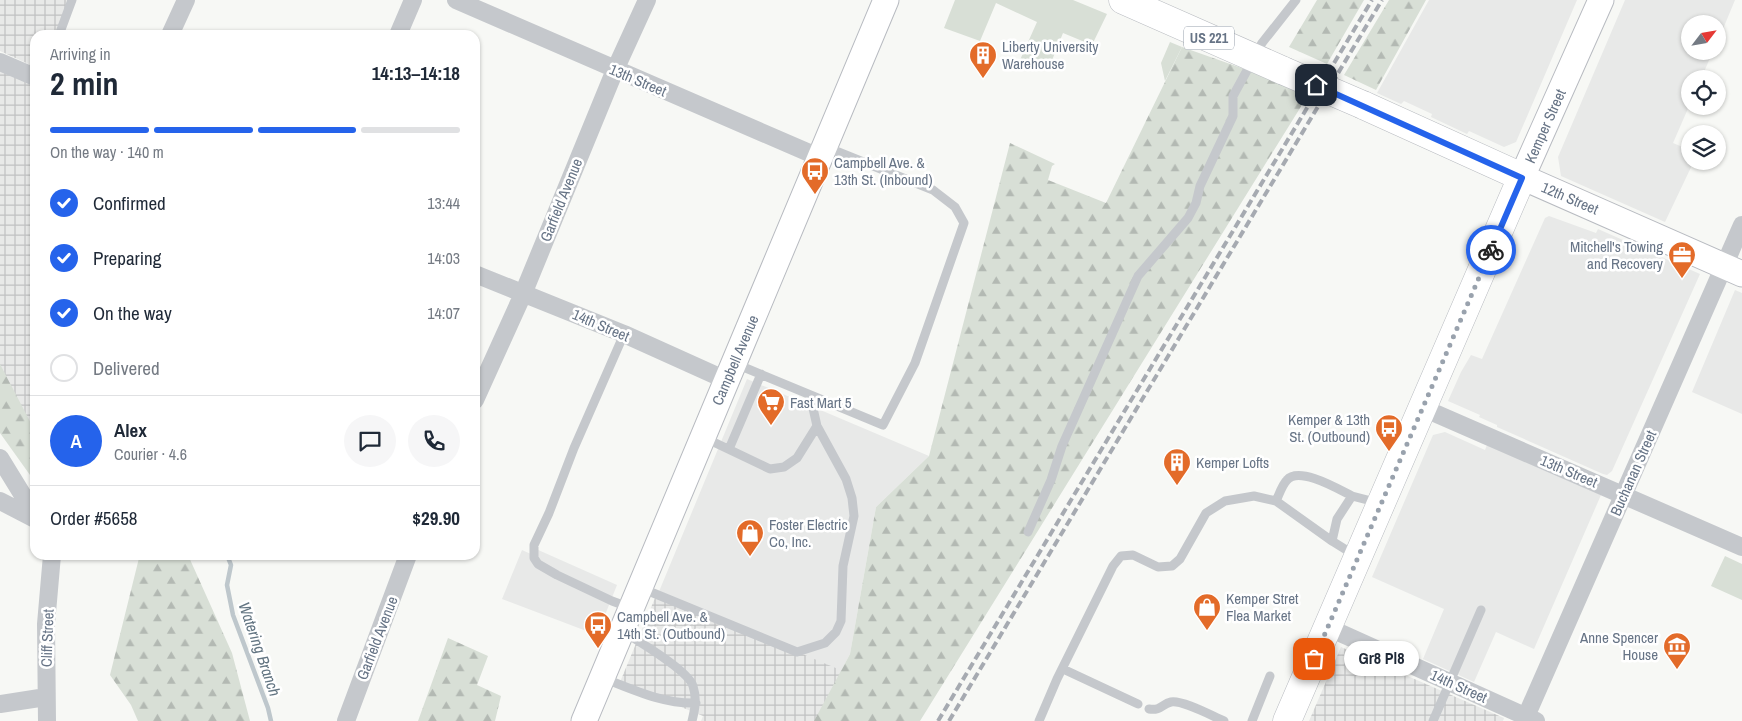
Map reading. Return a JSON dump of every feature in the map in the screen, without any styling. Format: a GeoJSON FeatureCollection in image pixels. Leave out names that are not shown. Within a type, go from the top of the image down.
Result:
{"type":"FeatureCollection","features":[{"type":"Feature","properties":{"kind":"main road","name":"Campbell Avenue"},"geometry":{"type":"LineString","coordinates":[[584,721],[886,0]]}},
{"type":"Feature","properties":{"kind":"main road","name":"12th Street"},"geometry":{"type":"LineString","coordinates":[[1123,0],[1732,270]]}},
{"type":"Feature","properties":{"kind":"main road","name":"Kemper Street"},"geometry":{"type":"LineString","coordinates":[[1287,721],[1600,0]]}},
{"type":"Feature","properties":{"kind":"street"},"geometry":{"type":"LineString","coordinates":[[172,30],[186,0]]}},
{"type":"Feature","properties":{"kind":"street"},"geometry":{"type":"LineString","coordinates":[[400,30],[413,0]]}},
{"type":"Feature","properties":{"kind":"street","name":"13th Street"},"geometry":{"type":"LineString","coordinates":[[456,0],[615,70],[823,152]]}},
{"type":"Feature","properties":{"kind":"street","name":"Garfield Avenue"},"geometry":{"type":"LineString","coordinates":[[480,389],[523,294],[615,70],[647,0]]}},
{"type":"Feature","properties":{"kind":"street"},"geometry":{"type":"LineString","coordinates":[[0,62],[30,75]]}},
{"type":"Feature","properties":{"kind":"street","name":"Buchanan Street"},"geometry":{"type":"LineString","coordinates":[[1529,719],[1623,494],[1732,270],[1742,225]]}},
{"type":"Feature","properties":{"kind":"street","name":"14th Street"},"geometry":{"type":"LineString","coordinates":[[480,276],[624,334],[730,371]]}},
{"type":"Feature","properties":{"kind":"street","name":"13th Street"},"geometry":{"type":"LineString","coordinates":[[1423,408],[1742,547]]}},
{"type":"Feature","properties":{"kind":"street"},"geometry":{"type":"LineString","coordinates":[[0,458],[30,507]]}},
{"type":"Feature","properties":{"kind":"street"},"geometry":{"type":"LineString","coordinates":[[0,501],[30,517]]}},
{"type":"Feature","properties":{"kind":"street","name":"Cliff Street"},"geometry":{"type":"LineString","coordinates":[[47,721],[46,624],[52,560]]}},
{"type":"Feature","properties":{"kind":"street","name":"Garfield Avenue"},"geometry":{"type":"LineString","coordinates":[[346,721],[406,560]]}},
{"type":"Feature","properties":{"kind":"street","name":"14th Street"},"geometry":{"type":"LineString","coordinates":[[1327,628],[1529,719]]}},
{"type":"Feature","properties":{"kind":"street"},"geometry":{"type":"LineString","coordinates":[[0,704],[46,697]]}},
{"type":"Feature","properties":{"kind":"lane"},"geometry":{"type":"LineString","coordinates":[[61,30],[72,0]]}},
{"type":"Feature","properties":{"kind":"lane"},"geometry":{"type":"LineString","coordinates":[[1028,532],[1051,480],[1062,446],[1138,276],[1188,218],[1196,203],[1200,186],[1233,116],[1233,96],[1262,44],[1296,0]]}},
{"type":"Feature","properties":{"kind":"lane"},"geometry":{"type":"LineString","coordinates":[[730,371],[761,374],[883,425],[915,364],[964,223],[955,207],[933,190],[823,152]]}},
{"type":"Feature","properties":{"kind":"lane"},"geometry":{"type":"LineString","coordinates":[[624,334],[534,545],[534,558],[538,564],[612,601],[636,598],[797,652],[825,643],[836,632],[841,621],[843,566],[854,516],[852,498],[846,479],[817,426],[810,395]]}},
{"type":"Feature","properties":{"kind":"lane"},"geometry":{"type":"LineString","coordinates":[[729,449],[761,374]]}},
{"type":"Feature","properties":{"kind":"lane"},"geometry":{"type":"LineString","coordinates":[[702,437],[770,469],[784,468],[797,458],[817,426]]}},
{"type":"Feature","properties":{"kind":"lane"},"geometry":{"type":"LineString","coordinates":[[1276,501],[1287,479],[1295,475],[1304,475],[1352,496],[1381,504]]}},
{"type":"Feature","properties":{"kind":"lane"},"geometry":{"type":"LineString","coordinates":[[1039,721],[1113,566],[1121,556],[1133,555],[1158,567],[1172,566],[1180,558],[1206,513],[1225,500],[1254,496],[1276,501],[1358,557]]}},
{"type":"Feature","properties":{"kind":"lane"},"geometry":{"type":"LineString","coordinates":[[1332,541],[1337,519],[1352,496]]}},
{"type":"Feature","properties":{"kind":"lane"},"geometry":{"type":"LineString","coordinates":[[1433,721],[1482,610]]}},
{"type":"Feature","properties":{"kind":"lane"},"geometry":{"type":"LineString","coordinates":[[622,631],[671,662],[692,684],[696,702],[692,721]]}},
{"type":"Feature","properties":{"kind":"lane"},"geometry":{"type":"LineString","coordinates":[[1063,669],[1138,704]]}},
{"type":"Feature","properties":{"kind":"lane"},"geometry":{"type":"LineString","coordinates":[[1252,721],[1270,676]]}},
{"type":"Feature","properties":{"kind":"lane"},"geometry":{"type":"LineString","coordinates":[[602,678],[654,698],[678,703],[696,702]]}},
{"type":"Feature","properties":{"kind":"lane"},"geometry":{"type":"LineString","coordinates":[[1149,709],[1160,709],[1171,702],[1182,703],[1224,721]]}},
{"type":"Feature","properties":{"kind":"shaded area"},"geometry":{"type":"Polygon","coordinates":[[[0,0],[69,0],[57,30],[30,30],[30,65],[0,51],[0,0]]]}},
{"type":"Feature","properties":{"kind":"shaded area"},"geometry":{"type":"Polygon","coordinates":[[[1429,0],[1577,0],[1516,142],[1504,147],[1469,131],[1467,134],[1431,117],[1432,114],[1404,101],[1401,104],[1377,93],[1429,0]]]}},
{"type":"Feature","properties":{"kind":"shaded area"},"geometry":{"type":"Polygon","coordinates":[[[1625,0],[1735,0],[1726,22],[1726,15],[1681,15],[1681,60],[1709,60],[1705,70],[1681,70],[1681,115],[1685,115],[1673,143],[1681,146],[1681,170],[1690,170],[1665,222],[1561,176],[1558,157],[1625,0]]]}},
{"type":"Feature","properties":{"kind":"shaded area"},"geometry":{"type":"Polygon","coordinates":[[[0,66],[30,80],[30,433],[0,374],[0,66]]]}},
{"type":"Feature","properties":{"kind":"shaded area"},"geometry":{"type":"Polygon","coordinates":[[[1549,216],[1596,233],[1598,229],[1700,274],[1612,471],[1607,475],[1497,427],[1497,425],[1479,417],[1480,415],[1448,401],[1471,355],[1482,359],[1545,218],[1549,216]]]}},
{"type":"Feature","properties":{"kind":"shaded area"},"geometry":{"type":"Polygon","coordinates":[[[1735,290],[1742,293],[1742,414],[1692,392],[1735,290]]]}},
{"type":"Feature","properties":{"kind":"shaded area"},"geometry":{"type":"Polygon","coordinates":[[[747,379],[929,456],[876,507],[850,654],[841,671],[658,594],[747,379]]]}},
{"type":"Feature","properties":{"kind":"shaded area"},"geometry":{"type":"Polygon","coordinates":[[[1445,432],[1485,450],[1487,445],[1601,495],[1534,649],[1496,632],[1474,682],[1423,659],[1444,609],[1372,577],[1433,435],[1445,432]]]}},
{"type":"Feature","properties":{"kind":"shaded area"},"geometry":{"type":"Polygon","coordinates":[[[536,549],[617,585],[597,635],[502,599],[522,550],[533,555],[536,549]]]}},
{"type":"Feature","properties":{"kind":"shaded area"},"geometry":{"type":"Polygon","coordinates":[[[657,593],[850,674],[823,721],[701,721],[703,716],[620,682],[657,593]]]}},
{"type":"Feature","properties":{"kind":"shaded area"},"geometry":{"type":"Polygon","coordinates":[[[1341,647],[1504,718],[1503,721],[1309,721],[1341,647]]]}},
{"type":"Feature","properties":{"kind":"green space"},"geometry":{"type":"Polygon","coordinates":[[[955,0],[1073,0],[1107,14],[1092,45],[1063,33],[1048,70],[1020,60],[1037,22],[996,3],[980,41],[944,28],[955,0]]]}},
{"type":"Feature","properties":{"kind":"green space"},"geometry":{"type":"Polygon","coordinates":[[[1317,0],[1364,0],[1327,64],[1289,47],[1317,0]]]}},
{"type":"Feature","properties":{"kind":"green space"},"geometry":{"type":"Polygon","coordinates":[[[1389,0],[1426,0],[1376,90],[1344,75],[1389,0]]]}},
{"type":"Feature","properties":{"kind":"green space"},"geometry":{"type":"Polygon","coordinates":[[[1170,42],[1182,47],[1165,81],[1161,63],[1170,42]]]}},
{"type":"Feature","properties":{"kind":"green space"},"geometry":{"type":"Polygon","coordinates":[[[1182,47],[1310,92],[920,721],[814,721],[850,654],[876,507],[929,456],[1010,143],[1055,164],[1052,166],[1048,180],[1106,203],[1182,47]]]}},
{"type":"Feature","properties":{"kind":"green space"},"geometry":{"type":"Polygon","coordinates":[[[0,364],[30,421],[30,475],[0,433],[0,364]]]}},
{"type":"Feature","properties":{"kind":"green space"},"geometry":{"type":"Polygon","coordinates":[[[1725,556],[1742,564],[1742,600],[1711,586],[1725,556]]]}},
{"type":"Feature","properties":{"kind":"green space"},"geometry":{"type":"Polygon","coordinates":[[[139,560],[190,560],[232,653],[250,721],[138,721],[131,705],[110,675],[139,560]]]}},
{"type":"Feature","properties":{"kind":"green space"},"geometry":{"type":"Polygon","coordinates":[[[448,638],[488,656],[477,685],[501,696],[495,721],[418,721],[448,638]]]}},
{"type":"Feature","properties":{"kind":"waterway","name":"Watering Branch"},"geometry":{"type":"LineString","coordinates":[[229,560],[231,565],[227,585],[233,615],[268,708],[271,721]]}},
{"type":"Feature","properties":{"kind":"railway"},"geometry":{"type":"LineString","coordinates":[[938,721],[1372,0]]}},
{"type":"Feature","properties":{"kind":"railway"},"geometry":{"type":"LineString","coordinates":[[949,721],[1382,0]]}},
{"type":"Feature","properties":{"kind":"way so far"},"geometry":{"type":"LineString","coordinates":[[1314,659],[1491,250]]}},
{"type":"Feature","properties":{"kind":"place","name":"Liberty University Warehouse"},"geometry":{"type":"Point","coordinates":[983,79]}},
{"type":"Feature","properties":{"kind":"place","name":"Campbell Ave. & 13th St. (Inbound)"},"geometry":{"type":"Point","coordinates":[815,195]}},
{"type":"Feature","properties":{"kind":"place","name":"Mitchell's Towing and Recovery"},"geometry":{"type":"Point","coordinates":[1682,279]}},
{"type":"Feature","properties":{"kind":"place","name":"Fast Mart 5"},"geometry":{"type":"Point","coordinates":[771,426]}},
{"type":"Feature","properties":{"kind":"place","name":"Kemper & 13th St. (Outbound)"},"geometry":{"type":"Point","coordinates":[1389,452]}},
{"type":"Feature","properties":{"kind":"place","name":"Kemper Lofts"},"geometry":{"type":"Point","coordinates":[1177,486]}},
{"type":"Feature","properties":{"kind":"place","name":"Foster Electric Co, Inc."},"geometry":{"type":"Point","coordinates":[750,557]}},
{"type":"Feature","properties":{"kind":"place","name":"Kemper Stret Flea Market"},"geometry":{"type":"Point","coordinates":[1207,631]}},
{"type":"Feature","properties":{"kind":"place","name":"Campbell Ave. & 14th St. (Outbound)"},"geometry":{"type":"Point","coordinates":[598,649]}},
{"type":"Feature","properties":{"kind":"place","name":"Gr8 Pl8"},"geometry":{"type":"Point","coordinates":[1314,659]}},
{"type":"Feature","properties":{"kind":"place","name":"Anne Spencer House"},"geometry":{"type":"Point","coordinates":[1677,670]}},
{"type":"Feature","properties":{"kind":"route"},"geometry":{"type":"LineString","coordinates":[[1316,85],[1522,178],[1491,250]]}}]}
